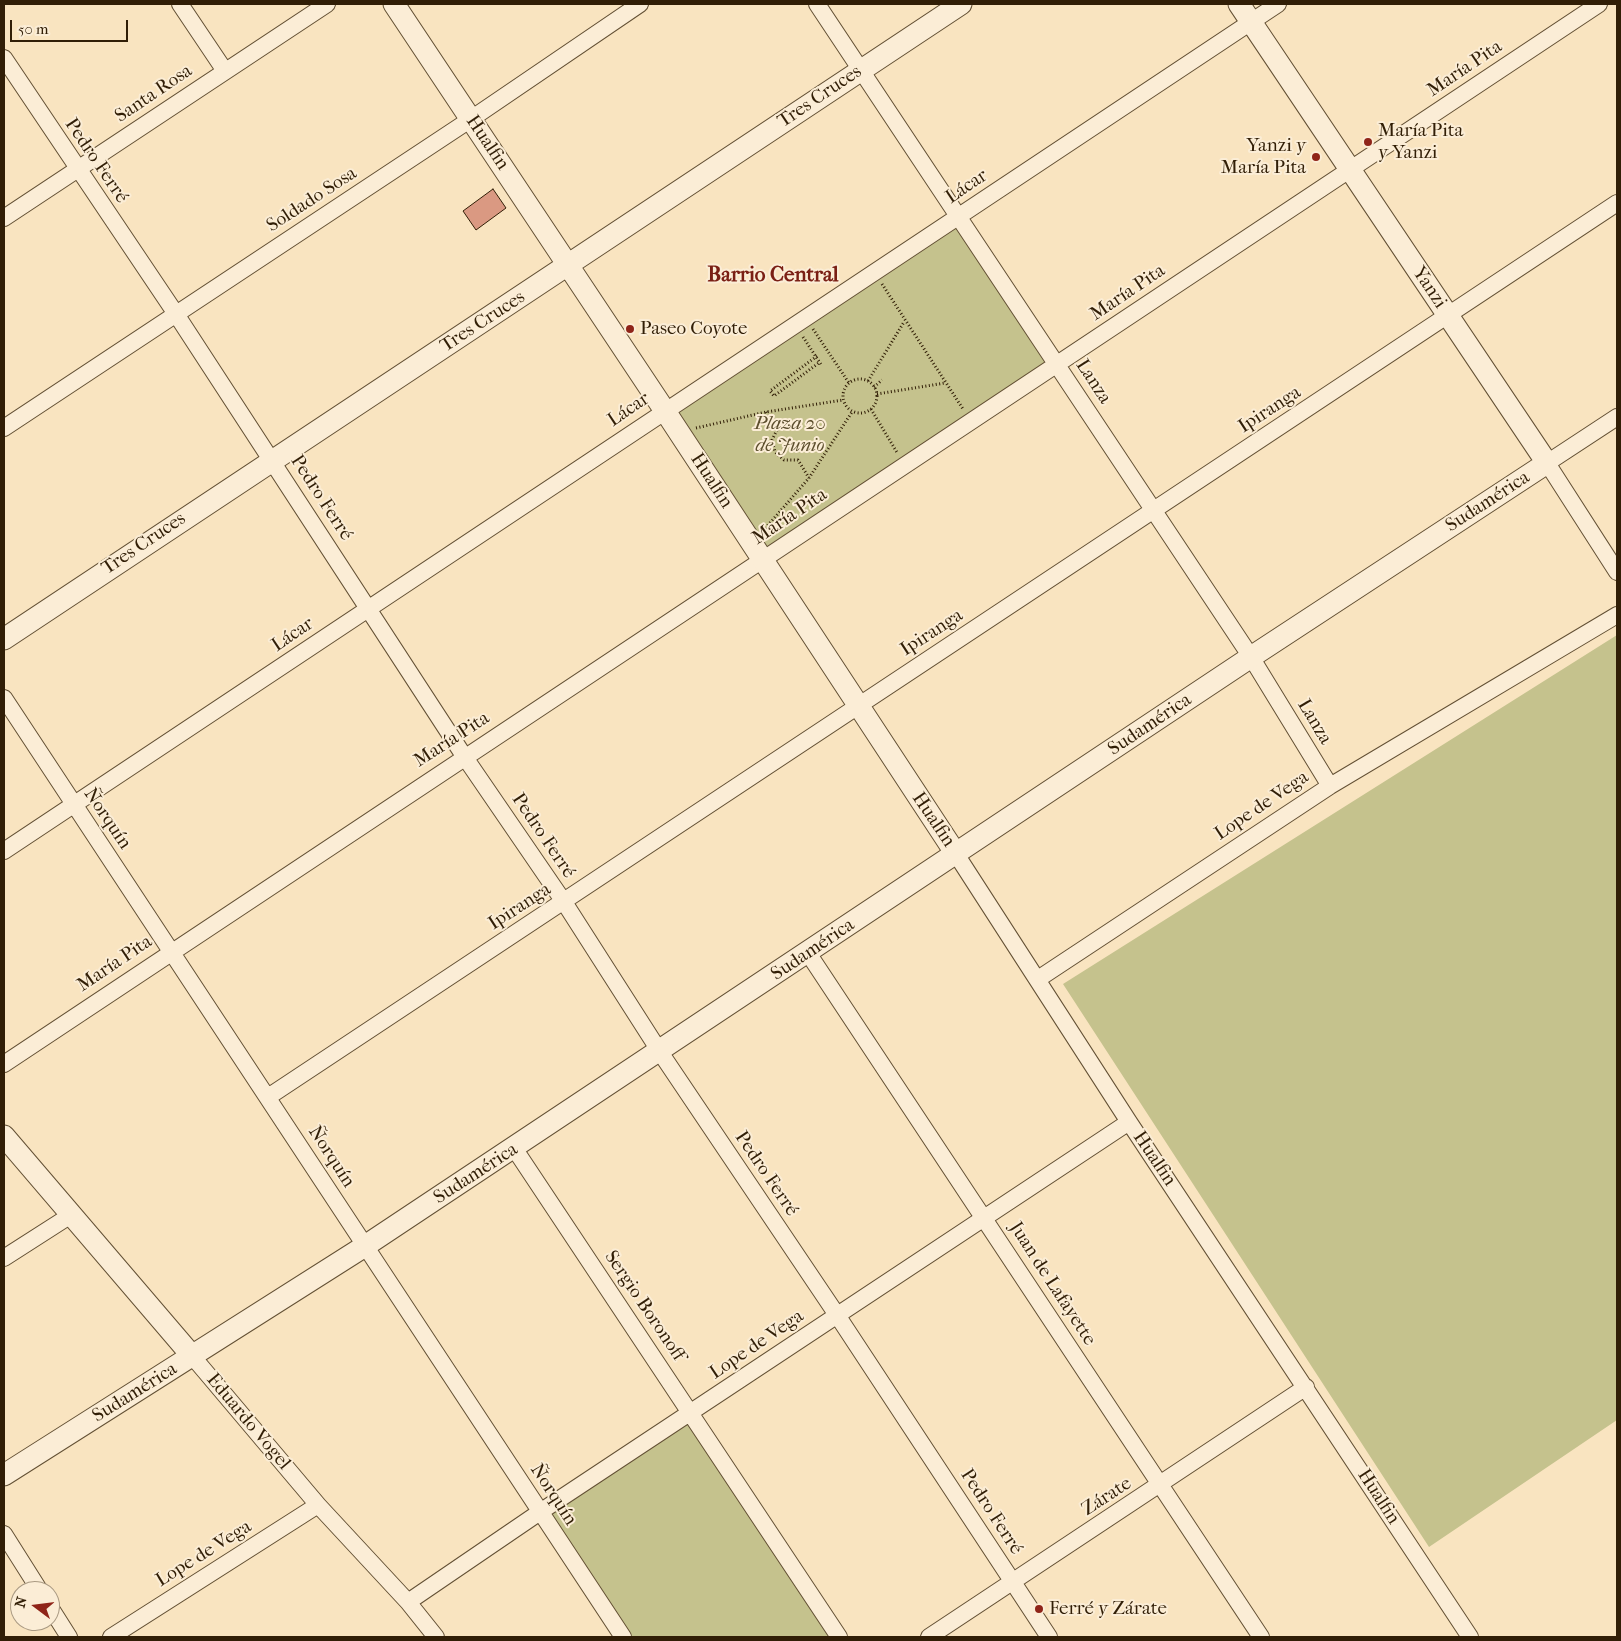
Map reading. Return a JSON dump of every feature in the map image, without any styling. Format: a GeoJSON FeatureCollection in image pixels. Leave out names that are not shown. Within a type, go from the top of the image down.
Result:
{"type":"FeatureCollection","features":[{"type":"Feature","properties":{"kind":"street"},"geometry":{"type":"LineString","coordinates":[[180,4],[225,72]]}},
{"type":"Feature","properties":{"kind":"street","name":"Santa Rosa"},"geometry":{"type":"LineString","coordinates":[[4,218],[326,4]]}},
{"type":"Feature","properties":{"kind":"street","name":"Hualfin"},"geometry":{"type":"LineString","coordinates":[[394,4],[664,410],[856,706],[1038,979],[1129,1122],[1470,1637]]}},
{"type":"Feature","properties":{"kind":"street","name":"Soldado Sosa"},"geometry":{"type":"LineString","coordinates":[[4,428],[471,119],[640,4]]}},
{"type":"Feature","properties":{"kind":"street","name":"Lanza"},"geometry":{"type":"LineString","coordinates":[[817,4],[960,216],[1251,656],[1330,786]]}},
{"type":"Feature","properties":{"kind":"street","name":"Tres Cruces"},"geometry":{"type":"LineString","coordinates":[[4,638],[961,4]]}},
{"type":"Feature","properties":{"kind":"street","name":"Yanzi"},"geometry":{"type":"LineString","coordinates":[[1239,4],[1547,463],[1617,572]]}},
{"type":"Feature","properties":{"kind":"street","name":"Lácar"},"geometry":{"type":"LineString","coordinates":[[4,851],[369,609],[664,410],[801,323],[874,272],[1278,4]]}},
{"type":"Feature","properties":{"kind":"street","name":"María Pita"},"geometry":{"type":"LineString","coordinates":[[4,1064],[464,756],[757,552],[904,463],[1058,364],[1599,4]]}},
{"type":"Feature","properties":{"kind":"street","name":"Pedro Ferré"},"geometry":{"type":"LineString","coordinates":[[4,58],[272,459],[464,756],[564,902],[660,1052],[837,1315],[1049,1637]]}},
{"type":"Feature","properties":{"kind":"street","name":"Ipiranga"},"geometry":{"type":"LineString","coordinates":[[268,1097],[564,902],[856,706],[1448,317],[1617,203]]}},
{"type":"Feature","properties":{"kind":"street","name":"Sudamérica"},"geometry":{"type":"LineString","coordinates":[[4,1475],[193,1357],[365,1246],[660,1052],[1251,656],[1617,417]]}},
{"type":"Feature","properties":{"kind":"street","name":"Lope de Vega"},"geometry":{"type":"LineString","coordinates":[[1038,979],[1330,786],[1617,615]]}},
{"type":"Feature","properties":{"kind":"street","name":"Ñorquín"},"geometry":{"type":"LineString","coordinates":[[4,698],[623,1637]]}},
{"type":"Feature","properties":{"kind":"street","name":"Juan de Lafayette"},"geometry":{"type":"LineString","coordinates":[[808,953],[1261,1637]]}},
{"type":"Feature","properties":{"kind":"street","name":"Lope de Vega"},"geometry":{"type":"LineString","coordinates":[[408,1602],[540,1512],[1129,1122]]}},
{"type":"Feature","properties":{"kind":"street","name":"Eduardo Vogel"},"geometry":{"type":"LineString","coordinates":[[4,1136],[318,1505],[408,1602],[436,1637]]}},
{"type":"Feature","properties":{"kind":"street","name":"Sergio Boronoff"},"geometry":{"type":"LineString","coordinates":[[514,1148],[692,1412],[839,1637]]}},
{"type":"Feature","properties":{"kind":"street"},"geometry":{"type":"LineString","coordinates":[[4,1258],[72,1214]]}},
{"type":"Feature","properties":{"kind":"street","name":"Zárate"},"geometry":{"type":"LineString","coordinates":[[929,1637],[1160,1486],[1306,1387]]}},
{"type":"Feature","properties":{"kind":"street","name":"Lope de Vega"},"geometry":{"type":"LineString","coordinates":[[111,1637],[318,1505]]}},
{"type":"Feature","properties":{"kind":"street"},"geometry":{"type":"LineString","coordinates":[[4,1534],[34,1581]]}},
{"type":"Feature","properties":{"kind":"street"},"geometry":{"type":"LineString","coordinates":[[60,1623],[69,1637]]}},
{"type":"Feature","properties":{"kind":"path"},"geometry":{"type":"LineString","coordinates":[[874,272],[970,420]]}},
{"type":"Feature","properties":{"kind":"path"},"geometry":{"type":"LineString","coordinates":[[868,381],[905,322]]}},
{"type":"Feature","properties":{"kind":"path"},"geometry":{"type":"LineString","coordinates":[[801,323],[822,366]]}},
{"type":"Feature","properties":{"kind":"path"},"geometry":{"type":"LineString","coordinates":[[801,323],[849,383]]}},
{"type":"Feature","properties":{"kind":"path"},"geometry":{"type":"LineString","coordinates":[[817,356],[770,391],[774,396],[820,362]]}},
{"type":"Feature","properties":{"kind":"path"},"geometry":{"type":"LineString","coordinates":[[858,379],[868,381],[874,386],[877,394],[875,405],[862,413],[852,412],[843,400],[843,391],[849,383],[858,379]]}},
{"type":"Feature","properties":{"kind":"path"},"geometry":{"type":"LineString","coordinates":[[874,386],[882,380]]}},
{"type":"Feature","properties":{"kind":"path"},"geometry":{"type":"LineString","coordinates":[[877,394],[945,383]]}},
{"type":"Feature","properties":{"kind":"path"},"geometry":{"type":"LineString","coordinates":[[678,432],[766,412],[843,400]]}},
{"type":"Feature","properties":{"kind":"path"},"geometry":{"type":"LineString","coordinates":[[871,409],[904,463]]}},
{"type":"Feature","properties":{"kind":"path"},"geometry":{"type":"LineString","coordinates":[[766,412],[780,434]]}},
{"type":"Feature","properties":{"kind":"path"},"geometry":{"type":"LineString","coordinates":[[757,552],[810,478],[852,412]]}},
{"type":"Feature","properties":{"kind":"path"},"geometry":{"type":"LineString","coordinates":[[778,430],[772,440],[775,452],[784,460],[796,458],[810,478]]}},
{"type":"Feature","properties":{"kind":"green space","name":"Plaza 20 de Junio"},"geometry":{"type":"Polygon","coordinates":[[[960,216],[1058,364],[763,560],[665,411],[960,216]]]}},
{"type":"Feature","properties":{"kind":"green space"},"geometry":{"type":"Polygon","coordinates":[[[1617,635],[1617,1420],[1429,1547],[1063,984],[1617,635]]]}},
{"type":"Feature","properties":{"kind":"green space"},"geometry":{"type":"Polygon","coordinates":[[[692,1412],[839,1637],[623,1637],[540,1512],[692,1412]]]}},
{"type":"Feature","properties":{"kind":"building"},"geometry":{"type":"Polygon","coordinates":[[[493,189],[506,208],[476,230],[463,211],[493,189]]]}},
{"type":"Feature","properties":{"kind":"place","name":"María Pita y Yanzi"},"geometry":{"type":"Point","coordinates":[1368,142]}},
{"type":"Feature","properties":{"kind":"place","name":"Yanzi y María Pita"},"geometry":{"type":"Point","coordinates":[1316,157]}},
{"type":"Feature","properties":{"kind":"place","name":"Paseo Coyote"},"geometry":{"type":"Point","coordinates":[630,329]}},
{"type":"Feature","properties":{"kind":"place","name":"Ferré y Zárate"},"geometry":{"type":"Point","coordinates":[1039,1609]}},
{"type":"Feature","properties":{"kind":"district","name":"Barrio Central"},"geometry":{"type":"Point","coordinates":[773,276]}}]}
